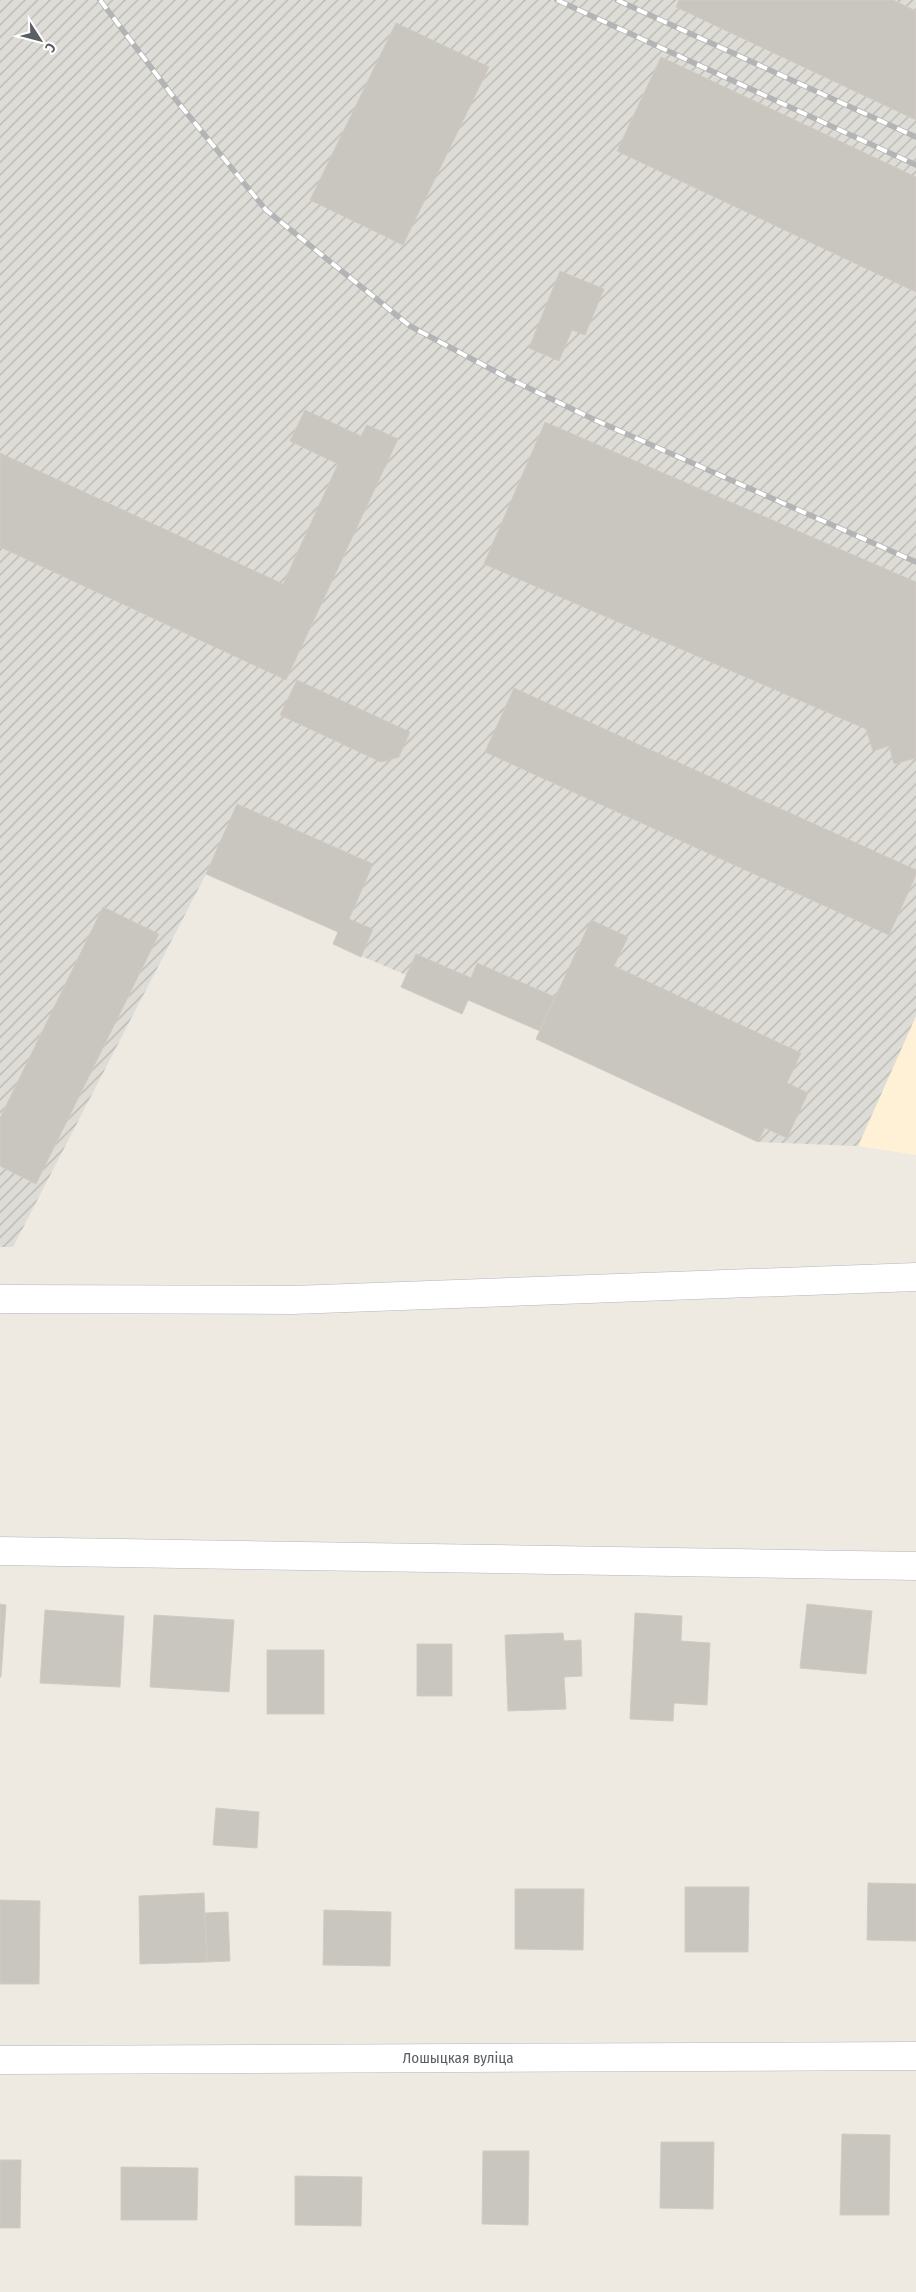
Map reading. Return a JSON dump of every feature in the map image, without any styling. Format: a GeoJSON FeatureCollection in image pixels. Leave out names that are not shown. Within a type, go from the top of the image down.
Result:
{"type":"FeatureCollection","features":[{"type":"Feature","properties":{"kind":"street"},"geometry":{"type":"LineString","coordinates":[[0,1299],[294,1300],[916,1277]]}},
{"type":"Feature","properties":{"kind":"street"},"geometry":{"type":"LineString","coordinates":[[0,1551],[916,1566]]}},
{"type":"Feature","properties":{"kind":"street","name":"Лошыцкая вуліца"},"geometry":{"type":"LineString","coordinates":[[0,2060],[916,2056]]}},
{"type":"Feature","properties":{"kind":"shaded area"},"geometry":{"type":"Polygon","coordinates":[[[0,0],[916,0],[916,1016],[858,1146],[758,1142],[536,1039],[540,1031],[469,1000],[462,1014],[401,987],[406,975],[333,944],[338,932],[206,874],[13,1247],[0,1247],[0,0]]]}},
{"type":"Feature","properties":{"kind":"shaded area"},"geometry":{"type":"Polygon","coordinates":[[[916,1016],[916,1155],[858,1146],[916,1016]]]}},
{"type":"Feature","properties":{"kind":"building"},"geometry":{"type":"Polygon","coordinates":[[[679,0],[893,0],[916,11],[916,120],[676,7],[679,0]]]}},
{"type":"Feature","properties":{"kind":"building"},"geometry":{"type":"Polygon","coordinates":[[[396,23],[489,67],[403,245],[310,200],[396,23]]]}},
{"type":"Feature","properties":{"kind":"building"},"geometry":{"type":"Polygon","coordinates":[[[661,57],[916,177],[916,292],[617,151],[661,57]]]}},
{"type":"Feature","properties":{"kind":"building"},"geometry":{"type":"Polygon","coordinates":[[[560,271],[604,289],[585,335],[572,330],[559,361],[529,348],[560,271]]]}},
{"type":"Feature","properties":{"kind":"building"},"geometry":{"type":"Polygon","coordinates":[[[305,410],[361,436],[367,425],[398,439],[286,680],[0,547],[0,453],[283,584],[338,464],[290,441],[305,410]]]}},
{"type":"Feature","properties":{"kind":"building"},"geometry":{"type":"Polygon","coordinates":[[[545,422],[916,582],[916,758],[894,764],[889,746],[873,751],[866,729],[484,564],[545,422]]]}},
{"type":"Feature","properties":{"kind":"building"},"geometry":{"type":"Polygon","coordinates":[[[297,680],[410,732],[399,757],[381,762],[280,715],[297,680]]]}},
{"type":"Feature","properties":{"kind":"building"},"geometry":{"type":"Polygon","coordinates":[[[514,688],[916,870],[916,875],[889,935],[485,752],[514,688]]]}},
{"type":"Feature","properties":{"kind":"building"},"geometry":{"type":"Polygon","coordinates":[[[237,804],[373,864],[349,919],[373,929],[361,957],[333,944],[338,932],[206,874],[237,804]]]}},
{"type":"Feature","properties":{"kind":"building"},"geometry":{"type":"Polygon","coordinates":[[[103,907],[159,934],[36,1184],[0,1166],[0,1118],[103,907]]]}},
{"type":"Feature","properties":{"kind":"building"},"geometry":{"type":"Polygon","coordinates":[[[591,920],[628,937],[614,966],[801,1053],[787,1083],[808,1093],[787,1138],[765,1128],[758,1142],[536,1039],[591,920]]]}},
{"type":"Feature","properties":{"kind":"building"},"geometry":{"type":"Polygon","coordinates":[[[416,954],[471,978],[477,963],[555,997],[540,1031],[468,1000],[462,1014],[401,987],[416,954]]]}},
{"type":"Feature","properties":{"kind":"building"},"geometry":{"type":"Polygon","coordinates":[[[0,1604],[6,1605],[1,1677],[0,1677],[0,1604]]]}},
{"type":"Feature","properties":{"kind":"building"},"geometry":{"type":"Polygon","coordinates":[[[807,1604],[872,1611],[866,1674],[800,1668],[807,1604]]]}},
{"type":"Feature","properties":{"kind":"building"},"geometry":{"type":"Polygon","coordinates":[[[45,1610],[124,1616],[120,1687],[40,1683],[45,1610]]]}},
{"type":"Feature","properties":{"kind":"building"},"geometry":{"type":"Polygon","coordinates":[[[635,1613],[682,1616],[681,1641],[710,1643],[707,1705],[674,1703],[673,1721],[630,1719],[635,1613]]]}},
{"type":"Feature","properties":{"kind":"building"},"geometry":{"type":"Polygon","coordinates":[[[154,1615],[234,1620],[229,1692],[150,1687],[154,1615]]]}},
{"type":"Feature","properties":{"kind":"building"},"geometry":{"type":"Polygon","coordinates":[[[563,1633],[564,1641],[581,1640],[582,1676],[564,1677],[566,1709],[508,1711],[505,1635],[563,1633]]]}},
{"type":"Feature","properties":{"kind":"building"},"geometry":{"type":"Polygon","coordinates":[[[417,1644],[452,1644],[452,1696],[417,1696],[417,1644]]]}},
{"type":"Feature","properties":{"kind":"building"},"geometry":{"type":"Polygon","coordinates":[[[267,1650],[324,1650],[324,1714],[267,1714],[267,1650]]]}},
{"type":"Feature","properties":{"kind":"building"},"geometry":{"type":"Polygon","coordinates":[[[216,1808],[259,1812],[257,1848],[213,1845],[216,1808]]]}},
{"type":"Feature","properties":{"kind":"building"},"geometry":{"type":"Polygon","coordinates":[[[868,1883],[916,1884],[916,1941],[867,1940],[868,1883]]]}},
{"type":"Feature","properties":{"kind":"building"},"geometry":{"type":"Polygon","coordinates":[[[685,1887],[749,1887],[748,1952],[685,1952],[685,1887]]]}},
{"type":"Feature","properties":{"kind":"building"},"geometry":{"type":"Polygon","coordinates":[[[515,1889],[584,1889],[583,1950],[515,1949],[515,1889]]]}},
{"type":"Feature","properties":{"kind":"building"},"geometry":{"type":"Polygon","coordinates":[[[204,1893],[207,1962],[140,1964],[139,1896],[204,1893]]]}},
{"type":"Feature","properties":{"kind":"building"},"geometry":{"type":"Polygon","coordinates":[[[0,1900],[40,1901],[39,1984],[0,1984],[0,1900]]]}},
{"type":"Feature","properties":{"kind":"building"},"geometry":{"type":"Polygon","coordinates":[[[324,1910],[391,1912],[390,1966],[323,1965],[324,1910]]]}},
{"type":"Feature","properties":{"kind":"building"},"geometry":{"type":"Polygon","coordinates":[[[228,1912],[230,1961],[207,1962],[205,1913],[228,1912]]]}},
{"type":"Feature","properties":{"kind":"building"},"geometry":{"type":"Polygon","coordinates":[[[842,2134],[890,2135],[889,2215],[840,2215],[842,2134]]]}},
{"type":"Feature","properties":{"kind":"building"},"geometry":{"type":"Polygon","coordinates":[[[661,2142],[714,2142],[713,2209],[660,2208],[661,2142]]]}},
{"type":"Feature","properties":{"kind":"building"},"geometry":{"type":"Polygon","coordinates":[[[483,2151],[529,2151],[528,2225],[482,2224],[483,2151]]]}},
{"type":"Feature","properties":{"kind":"building"},"geometry":{"type":"Polygon","coordinates":[[[0,2160],[21,2160],[20,2228],[0,2228],[0,2160]]]}},
{"type":"Feature","properties":{"kind":"building"},"geometry":{"type":"Polygon","coordinates":[[[121,2167],[198,2168],[197,2220],[121,2220],[121,2167]]]}},
{"type":"Feature","properties":{"kind":"building"},"geometry":{"type":"Polygon","coordinates":[[[295,2176],[362,2177],[361,2226],[295,2225],[295,2176]]]}},
{"type":"Feature","properties":{"kind":"railway"},"geometry":{"type":"LineString","coordinates":[[100,0],[172,95],[266,210],[410,326],[504,376],[595,420],[916,562]]}},
{"type":"Feature","properties":{"kind":"railway"},"geometry":{"type":"LineString","coordinates":[[557,0],[916,165]]}},
{"type":"Feature","properties":{"kind":"railway"},"geometry":{"type":"LineString","coordinates":[[617,0],[916,137]]}}]}
